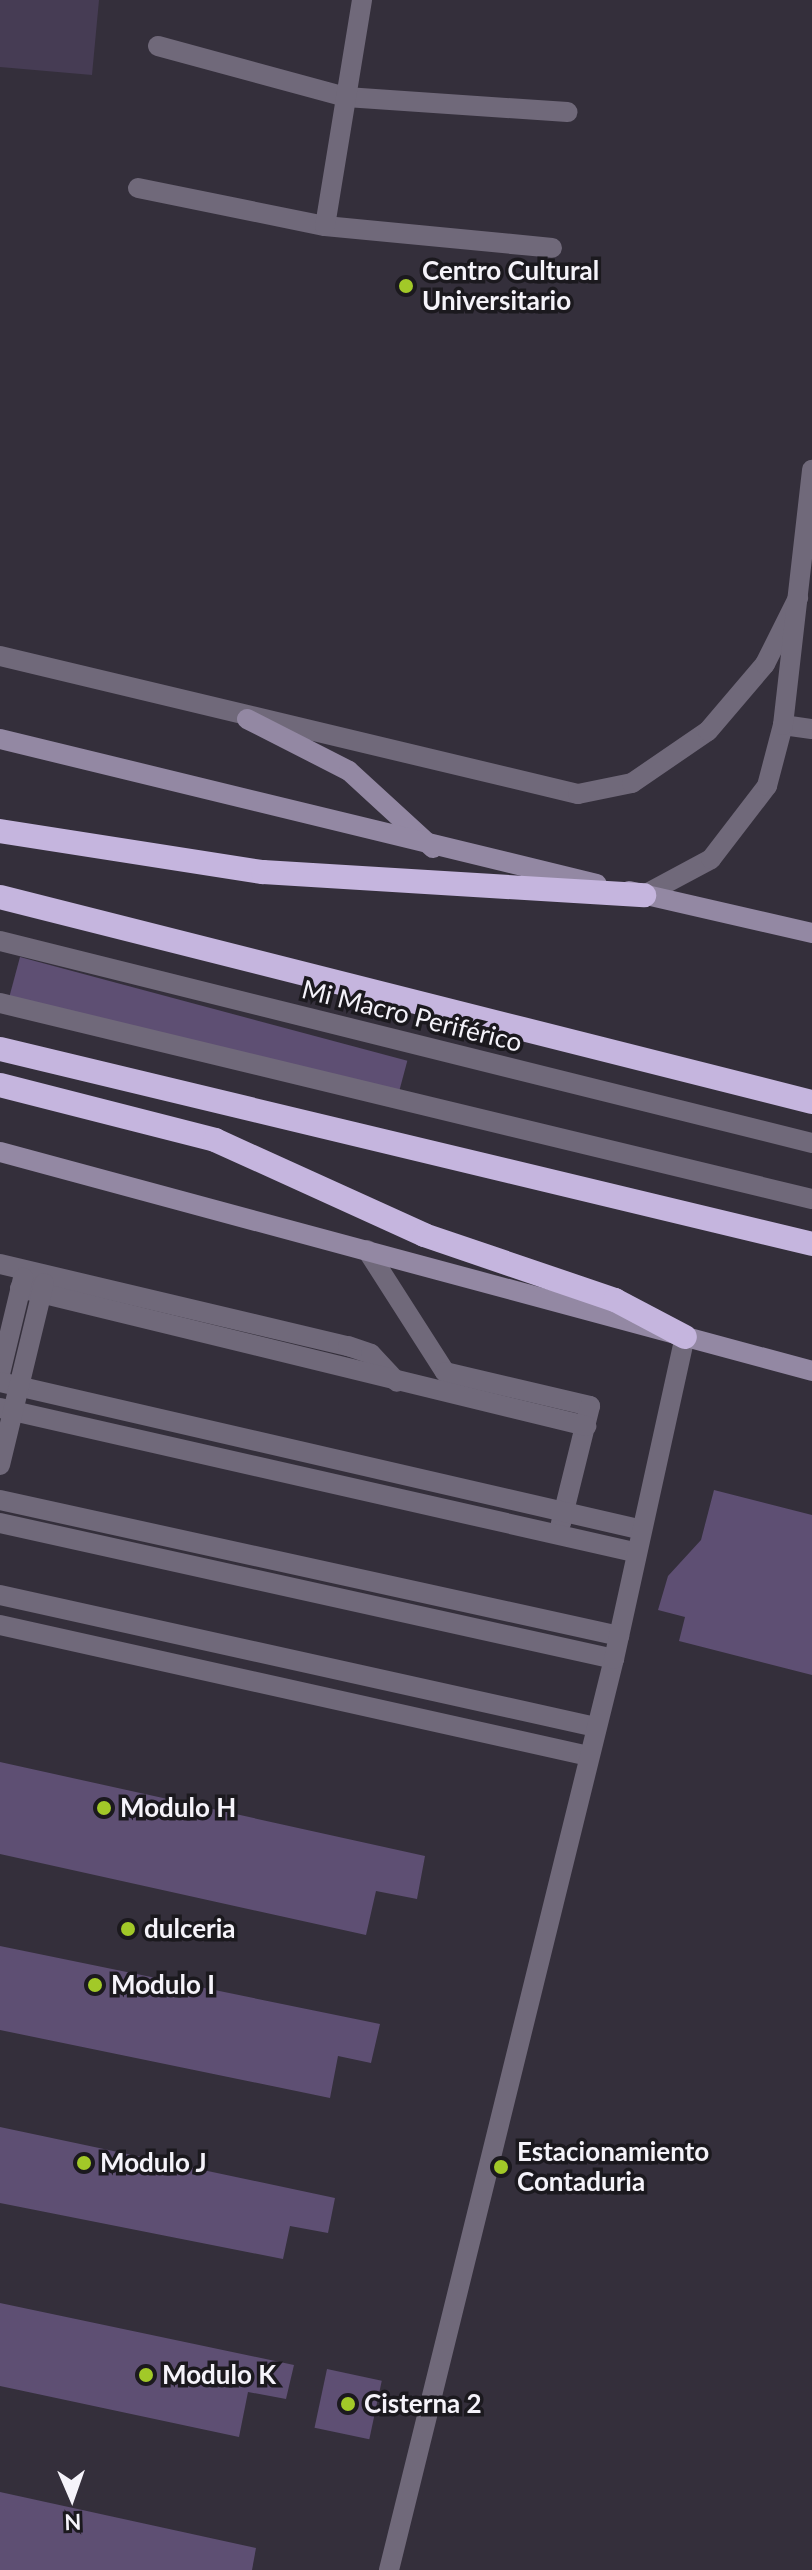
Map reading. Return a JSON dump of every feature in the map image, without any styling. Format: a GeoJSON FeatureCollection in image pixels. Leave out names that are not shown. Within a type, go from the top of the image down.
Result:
{"type":"FeatureCollection","features":[{"type":"Feature","properties":{"kind":"highway"},"geometry":{"type":"LineString","coordinates":[[0,831],[263,872],[644,895]]}},
{"type":"Feature","properties":{"kind":"highway"},"geometry":{"type":"LineString","coordinates":[[0,897],[812,1102]]}},
{"type":"Feature","properties":{"kind":"highway"},"geometry":{"type":"LineString","coordinates":[[0,1049],[812,1244]]}},
{"type":"Feature","properties":{"kind":"highway"},"geometry":{"type":"LineString","coordinates":[[0,1085],[215,1140],[424,1235],[615,1300],[685,1337]]}},
{"type":"Feature","properties":{"kind":"main road"},"geometry":{"type":"LineString","coordinates":[[247,719],[349,771],[433,848]]}},
{"type":"Feature","properties":{"kind":"main road"},"geometry":{"type":"LineString","coordinates":[[0,739],[433,848],[812,933]]}},
{"type":"Feature","properties":{"kind":"main road"},"geometry":{"type":"LineString","coordinates":[[0,1152],[812,1371]]}},
{"type":"Feature","properties":{"kind":"street"},"geometry":{"type":"LineString","coordinates":[[325,226],[362,0]]}},
{"type":"Feature","properties":{"kind":"street"},"geometry":{"type":"LineString","coordinates":[[158,46],[346,97],[567,112]]}},
{"type":"Feature","properties":{"kind":"street"},"geometry":{"type":"LineString","coordinates":[[138,188],[325,226],[552,248]]}},
{"type":"Feature","properties":{"kind":"street"},"geometry":{"type":"LineString","coordinates":[[644,895],[711,859],[732,840],[767,786],[783,725],[812,470]]}},
{"type":"Feature","properties":{"kind":"street"},"geometry":{"type":"LineString","coordinates":[[0,656],[247,719],[578,794],[606,791],[648,775],[718,722],[765,664],[798,598]]}},
{"type":"Feature","properties":{"kind":"street"},"geometry":{"type":"LineString","coordinates":[[783,725],[812,729]]}},
{"type":"Feature","properties":{"kind":"street","name":"Mi Macro Periférico"},"geometry":{"type":"LineString","coordinates":[[0,941],[812,1143]]}},
{"type":"Feature","properties":{"kind":"street"},"geometry":{"type":"LineString","coordinates":[[0,1003],[812,1199]]}},
{"type":"Feature","properties":{"kind":"street"},"geometry":{"type":"LineString","coordinates":[[367,1250],[445,1372],[588,1416]]}},
{"type":"Feature","properties":{"kind":"street"},"geometry":{"type":"LineString","coordinates":[[0,1264],[22,1279],[44,1285],[348,1346],[371,1354],[397,1382],[588,1416]]}},
{"type":"Feature","properties":{"kind":"street"},"geometry":{"type":"LineString","coordinates":[[0,1374],[22,1279]]}},
{"type":"Feature","properties":{"kind":"street"},"geometry":{"type":"LineString","coordinates":[[0,1465],[10,1385],[44,1285]]}},
{"type":"Feature","properties":{"kind":"street"},"geometry":{"type":"LineString","coordinates":[[389,2570],[614,1659],[638,1529],[685,1337]]}},
{"type":"Feature","properties":{"kind":"street"},"geometry":{"type":"LineString","coordinates":[[10,1385],[563,1509],[638,1529]]}},
{"type":"Feature","properties":{"kind":"street"},"geometry":{"type":"LineString","coordinates":[[7,1409],[559,1531],[634,1552]]}},
{"type":"Feature","properties":{"kind":"street"},"geometry":{"type":"LineString","coordinates":[[559,1531],[588,1416]]}},
{"type":"Feature","properties":{"kind":"street"},"geometry":{"type":"LineString","coordinates":[[0,1500],[619,1636]]}},
{"type":"Feature","properties":{"kind":"street"},"geometry":{"type":"LineString","coordinates":[[0,1523],[614,1659]]}},
{"type":"Feature","properties":{"kind":"street"},"geometry":{"type":"LineString","coordinates":[[0,1595],[596,1727]]}},
{"type":"Feature","properties":{"kind":"street"},"geometry":{"type":"LineString","coordinates":[[0,1625],[589,1756]]}},
{"type":"Feature","properties":{"kind":"shaded area"},"geometry":{"type":"Polygon","coordinates":[[[0,0],[99,0],[92,75],[0,67],[0,0]]]}},
{"type":"Feature","properties":{"kind":"building"},"geometry":{"type":"Polygon","coordinates":[[[20,957],[407,1061],[396,1103],[9,1000],[20,957]]]}},
{"type":"Feature","properties":{"kind":"building"},"geometry":{"type":"Polygon","coordinates":[[[714,1490],[812,1515],[812,1675],[679,1641],[685,1617],[658,1610],[668,1576],[701,1540],[714,1490]]]}},
{"type":"Feature","properties":{"kind":"building","name":"Modulo H"},"geometry":{"type":"Polygon","coordinates":[[[0,1762],[425,1856],[417,1899],[376,1891],[366,1935],[0,1854],[0,1762]]]}},
{"type":"Feature","properties":{"kind":"building","name":"Modulo I"},"geometry":{"type":"Polygon","coordinates":[[[0,1946],[380,2024],[371,2063],[338,2056],[330,2098],[0,2030],[0,1946]]]}},
{"type":"Feature","properties":{"kind":"building","name":"Modulo J"},"geometry":{"type":"Polygon","coordinates":[[[0,2127],[335,2198],[328,2233],[290,2226],[283,2259],[0,2203],[0,2127]]]}},
{"type":"Feature","properties":{"kind":"building","name":"Modulo K"},"geometry":{"type":"Polygon","coordinates":[[[0,2303],[294,2365],[286,2399],[248,2392],[239,2437],[0,2386],[0,2303]]]}},
{"type":"Feature","properties":{"kind":"building","name":"Cisterna 2"},"geometry":{"type":"Polygon","coordinates":[[[327,2369],[382,2381],[369,2439],[315,2428],[327,2369]]]}},
{"type":"Feature","properties":{"kind":"building"},"geometry":{"type":"Polygon","coordinates":[[[0,2492],[256,2548],[252,2570],[0,2570],[0,2492]]]}},
{"type":"Feature","properties":{"kind":"place","name":"Centro Cultural Universitario"},"geometry":{"type":"Point","coordinates":[406,286]}},
{"type":"Feature","properties":{"kind":"place","name":"Modulo H"},"geometry":{"type":"Point","coordinates":[104,1808]}},
{"type":"Feature","properties":{"kind":"place","name":"dulceria"},"geometry":{"type":"Point","coordinates":[128,1929]}},
{"type":"Feature","properties":{"kind":"place","name":"Modulo I"},"geometry":{"type":"Point","coordinates":[95,1985]}},
{"type":"Feature","properties":{"kind":"place","name":"Modulo J"},"geometry":{"type":"Point","coordinates":[84,2163]}},
{"type":"Feature","properties":{"kind":"place","name":"Estacionamiento Contaduria"},"geometry":{"type":"Point","coordinates":[501,2167]}},
{"type":"Feature","properties":{"kind":"place","name":"Modulo K"},"geometry":{"type":"Point","coordinates":[146,2375]}},
{"type":"Feature","properties":{"kind":"place","name":"Cisterna 2"},"geometry":{"type":"Point","coordinates":[348,2404]}}]}
